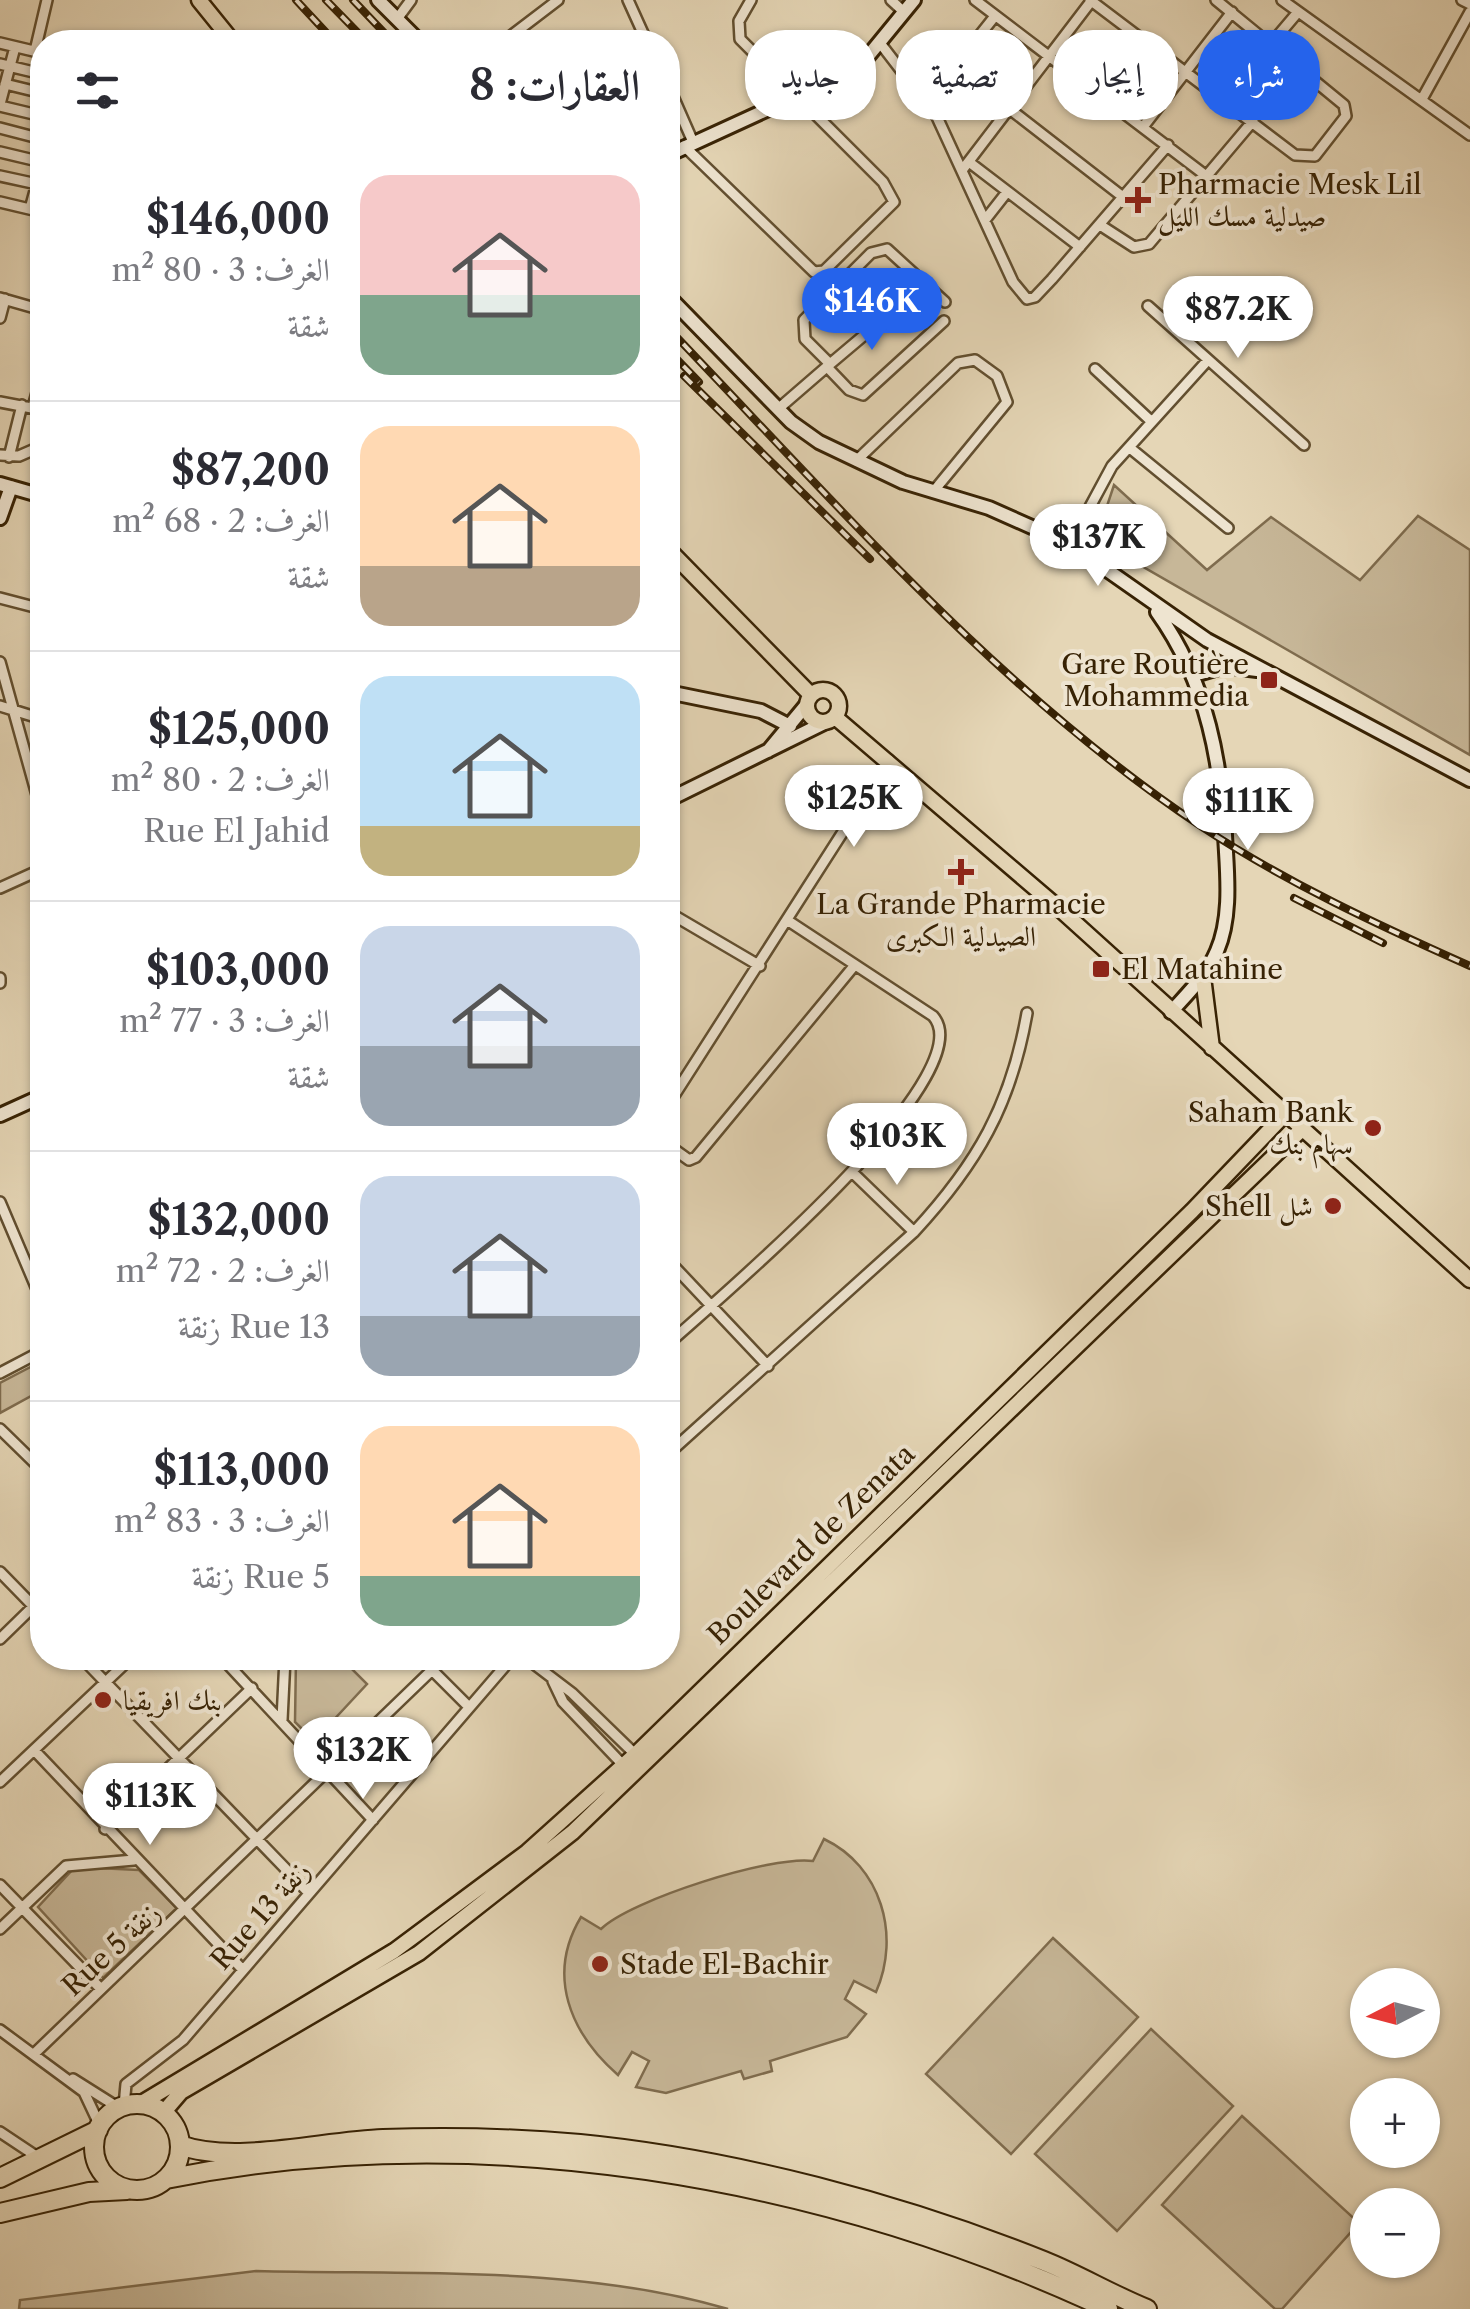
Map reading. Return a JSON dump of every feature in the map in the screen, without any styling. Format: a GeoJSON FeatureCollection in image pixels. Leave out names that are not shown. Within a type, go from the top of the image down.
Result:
{"type":"FeatureCollection","features":[{"type":"Feature","properties":{"kind":"highway"},"geometry":{"type":"LineString","coordinates":[[0,2178],[99,2128],[128,2106],[162,2112],[172,2122],[180,2145],[178,2158],[166,2179]]}},
{"type":"Feature","properties":{"kind":"highway"},"geometry":{"type":"LineString","coordinates":[[99,2128],[95,2156],[100,2169],[120,2186],[133,2190]]}},
{"type":"Feature","properties":{"kind":"highway"},"geometry":{"type":"LineString","coordinates":[[180,2145],[214,2154],[382,2139],[670,2156],[1046,2262],[1147,2309]]}},
{"type":"Feature","properties":{"kind":"highway"},"geometry":{"type":"LineString","coordinates":[[0,2214],[89,2192],[150,2188],[166,2179],[366,2155],[566,2152]]}},
{"type":"Feature","properties":{"kind":"highway"},"geometry":{"type":"LineString","coordinates":[[971,2243],[1108,2309]]}},
{"type":"Feature","properties":{"kind":"main road"},"geometry":{"type":"LineString","coordinates":[[198,0],[223,30]]}},
{"type":"Feature","properties":{"kind":"main road"},"geometry":{"type":"LineString","coordinates":[[680,562],[808,699],[812,718],[831,720],[889,760],[1470,1280]]}},
{"type":"Feature","properties":{"kind":"main road"},"geometry":{"type":"LineString","coordinates":[[808,699],[820,689],[832,692],[839,700],[831,720]]}},
{"type":"Feature","properties":{"kind":"main road"},"geometry":{"type":"LineString","coordinates":[[1203,977],[1212,1049]]}},
{"type":"Feature","properties":{"kind":"main road","name":"Boulevard de Zenata"},"geometry":{"type":"LineString","coordinates":[[162,2112],[182,2092],[419,1953],[536,1864],[599,1798],[1090,1321],[1285,1114]]}},
{"type":"Feature","properties":{"kind":"main road","name":"Boulevard de Zenata"},"geometry":{"type":"LineString","coordinates":[[1090,1321],[1302,1129]]}},
{"type":"Feature","properties":{"kind":"main road"},"geometry":{"type":"LineString","coordinates":[[1261,1143],[1274,1155]]}},
{"type":"Feature","properties":{"kind":"main road","name":"Boulevard de Zenata"},"geometry":{"type":"LineString","coordinates":[[128,2106],[394,1951],[599,1798]]}},
{"type":"Feature","properties":{"kind":"street"},"geometry":{"type":"LineString","coordinates":[[42,30],[47,0]]}},
{"type":"Feature","properties":{"kind":"street"},"geometry":{"type":"LineString","coordinates":[[378,0],[408,30]]}},
{"type":"Feature","properties":{"kind":"street"},"geometry":{"type":"LineString","coordinates":[[397,19],[411,0]]}},
{"type":"Feature","properties":{"kind":"street"},"geometry":{"type":"LineString","coordinates":[[526,30],[558,0]]}},
{"type":"Feature","properties":{"kind":"street"},"geometry":{"type":"LineString","coordinates":[[628,0],[642,30]]}},
{"type":"Feature","properties":{"kind":"street"},"geometry":{"type":"LineString","coordinates":[[745,44],[740,39],[739,21],[750,0]]}},
{"type":"Feature","properties":{"kind":"street"},"geometry":{"type":"LineString","coordinates":[[891,0],[904,12]]}},
{"type":"Feature","properties":{"kind":"street"},"geometry":{"type":"LineString","coordinates":[[876,46],[914,0]]}},
{"type":"Feature","properties":{"kind":"street"},"geometry":{"type":"LineString","coordinates":[[976,0],[1206,175]]}},
{"type":"Feature","properties":{"kind":"street"},"geometry":{"type":"LineString","coordinates":[[1033,80],[1091,0],[1295,155],[1310,159],[1324,148],[1346,116],[1338,97],[1320,83]]}},
{"type":"Feature","properties":{"kind":"street"},"geometry":{"type":"LineString","coordinates":[[1216,0],[1253,30]]}},
{"type":"Feature","properties":{"kind":"street"},"geometry":{"type":"LineString","coordinates":[[1282,0],[1470,135]]}},
{"type":"Feature","properties":{"kind":"street"},"geometry":{"type":"LineString","coordinates":[[1462,0],[1470,4]]}},
{"type":"Feature","properties":{"kind":"street"},"geometry":{"type":"LineString","coordinates":[[1143,126],[1232,12]]}},
{"type":"Feature","properties":{"kind":"street"},"geometry":{"type":"LineString","coordinates":[[1283,30],[1298,12]]}},
{"type":"Feature","properties":{"kind":"street"},"geometry":{"type":"LineString","coordinates":[[1422,99],[1466,35],[1470,12]]}},
{"type":"Feature","properties":{"kind":"street"},"geometry":{"type":"LineString","coordinates":[[984,30],[995,16]]}},
{"type":"Feature","properties":{"kind":"street"},"geometry":{"type":"LineString","coordinates":[[880,42],[896,61]]}},
{"type":"Feature","properties":{"kind":"street"},"geometry":{"type":"LineString","coordinates":[[0,44],[30,50]]}},
{"type":"Feature","properties":{"kind":"street"},"geometry":{"type":"LineString","coordinates":[[15,47],[5,64],[0,105],[30,113]]}},
{"type":"Feature","properties":{"kind":"street"},"geometry":{"type":"LineString","coordinates":[[5,64],[30,71]]}},
{"type":"Feature","properties":{"kind":"street"},"geometry":{"type":"LineString","coordinates":[[5,84],[30,90]]}},
{"type":"Feature","properties":{"kind":"street"},"geometry":{"type":"LineString","coordinates":[[680,148],[745,119]]}},
{"type":"Feature","properties":{"kind":"street"},"geometry":{"type":"LineString","coordinates":[[680,121],[688,144],[814,272],[824,271],[890,208],[895,196],[820,120]]}},
{"type":"Feature","properties":{"kind":"street"},"geometry":{"type":"LineString","coordinates":[[940,120],[966,166],[1013,282],[1026,299],[1035,297],[1168,145]]}},
{"type":"Feature","properties":{"kind":"street"},"geometry":{"type":"LineString","coordinates":[[966,166],[1003,120]]}},
{"type":"Feature","properties":{"kind":"street"},"geometry":{"type":"LineString","coordinates":[[1024,120],[1123,197]]}},
{"type":"Feature","properties":{"kind":"street"},"geometry":{"type":"LineString","coordinates":[[1100,225],[1142,248],[1253,121]]}},
{"type":"Feature","properties":{"kind":"street"},"geometry":{"type":"LineString","coordinates":[[0,128],[30,136]]}},
{"type":"Feature","properties":{"kind":"street"},"geometry":{"type":"LineString","coordinates":[[0,152],[30,160]]}},
{"type":"Feature","properties":{"kind":"street"},"geometry":{"type":"LineString","coordinates":[[966,166],[1080,247]]}},
{"type":"Feature","properties":{"kind":"street"},"geometry":{"type":"LineString","coordinates":[[0,176],[30,182]]}},
{"type":"Feature","properties":{"kind":"street"},"geometry":{"type":"LineString","coordinates":[[986,220],[1006,192]]}},
{"type":"Feature","properties":{"kind":"street"},"geometry":{"type":"LineString","coordinates":[[0,202],[30,209]]}},
{"type":"Feature","properties":{"kind":"street"},"geometry":{"type":"LineString","coordinates":[[944,321],[863,395],[849,390],[805,339],[804,320],[871,253],[890,250],[945,302]]}},
{"type":"Feature","properties":{"kind":"street"},"geometry":{"type":"LineString","coordinates":[[778,409],[926,283]]}},
{"type":"Feature","properties":{"kind":"street"},"geometry":{"type":"LineString","coordinates":[[0,318],[2,298],[30,306]]}},
{"type":"Feature","properties":{"kind":"street"},"geometry":{"type":"LineString","coordinates":[[1148,306],[1304,445]]}},
{"type":"Feature","properties":{"kind":"street"},"geometry":{"type":"LineString","coordinates":[[680,308],[808,436],[856,461],[933,492],[1004,514],[1070,544],[1210,641],[1470,777]]}},
{"type":"Feature","properties":{"kind":"street"},"geometry":{"type":"LineString","coordinates":[[856,461],[958,363],[975,360],[997,376],[1006,402],[933,492]]}},
{"type":"Feature","properties":{"kind":"street"},"geometry":{"type":"LineString","coordinates":[[1070,544],[1105,476],[1208,360]]}},
{"type":"Feature","properties":{"kind":"street"},"geometry":{"type":"LineString","coordinates":[[1095,369],[1152,422]]}},
{"type":"Feature","properties":{"kind":"street"},"geometry":{"type":"LineString","coordinates":[[0,402],[30,407]]}},
{"type":"Feature","properties":{"kind":"street"},"geometry":{"type":"LineString","coordinates":[[4,456],[22,405]]}},
{"type":"Feature","properties":{"kind":"street"},"geometry":{"type":"LineString","coordinates":[[1130,448],[1228,528]]}},
{"type":"Feature","properties":{"kind":"street"},"geometry":{"type":"LineString","coordinates":[[4,456],[30,449]]}},
{"type":"Feature","properties":{"kind":"street"},"geometry":{"type":"LineString","coordinates":[[0,518],[6,486]]}},
{"type":"Feature","properties":{"kind":"street"},"geometry":{"type":"LineString","coordinates":[[0,598],[30,606]]}},
{"type":"Feature","properties":{"kind":"street"},"geometry":{"type":"LineString","coordinates":[[1150,602],[1188,662],[1208,720],[1219,767],[1227,873],[1224,930],[1203,977],[1170,1012]]}},
{"type":"Feature","properties":{"kind":"street"},"geometry":{"type":"LineString","coordinates":[[1188,662],[1192,643],[1210,641]]}},
{"type":"Feature","properties":{"kind":"street"},"geometry":{"type":"LineString","coordinates":[[1208,720],[1214,669],[1220,657],[1210,641]]}},
{"type":"Feature","properties":{"kind":"street"},"geometry":{"type":"LineString","coordinates":[[0,662],[30,772]]}},
{"type":"Feature","properties":{"kind":"street"},"geometry":{"type":"LineString","coordinates":[[1188,662],[1214,669],[1269,672]]}},
{"type":"Feature","properties":{"kind":"street"},"geometry":{"type":"LineString","coordinates":[[680,694],[762,711],[790,726]]}},
{"type":"Feature","properties":{"kind":"street"},"geometry":{"type":"LineString","coordinates":[[766,753],[808,699]]}},
{"type":"Feature","properties":{"kind":"street"},"geometry":{"type":"LineString","coordinates":[[0,706],[30,715]]}},
{"type":"Feature","properties":{"kind":"street"},"geometry":{"type":"LineString","coordinates":[[680,794],[831,720]]}},
{"type":"Feature","properties":{"kind":"street"},"geometry":{"type":"LineString","coordinates":[[680,1087],[889,760]]}},
{"type":"Feature","properties":{"kind":"street"},"geometry":{"type":"LineString","coordinates":[[0,888],[30,874]]}},
{"type":"Feature","properties":{"kind":"street"},"geometry":{"type":"LineString","coordinates":[[680,919],[760,966]]}},
{"type":"Feature","properties":{"kind":"street"},"geometry":{"type":"LineString","coordinates":[[680,1333],[852,1172],[922,1086],[942,1038],[934,1016],[787,920]]}},
{"type":"Feature","properties":{"kind":"street"},"geometry":{"type":"LineString","coordinates":[[680,1154],[689,1160],[696,1157],[854,966]]}},
{"type":"Feature","properties":{"kind":"street"},"geometry":{"type":"LineString","coordinates":[[680,1443],[914,1232],[963,1174],[1000,1113],[1018,1060],[1027,1014]]}},
{"type":"Feature","properties":{"kind":"street"},"geometry":{"type":"LineString","coordinates":[[0,1115],[30,1101]]}},
{"type":"Feature","properties":{"kind":"street"},"geometry":{"type":"LineString","coordinates":[[852,1172],[914,1232]]}},
{"type":"Feature","properties":{"kind":"street"},"geometry":{"type":"LineString","coordinates":[[0,1202],[30,1273]]}},
{"type":"Feature","properties":{"kind":"street"},"geometry":{"type":"LineString","coordinates":[[680,1273],[768,1366]]}},
{"type":"Feature","properties":{"kind":"street"},"geometry":{"type":"LineString","coordinates":[[0,1373],[30,1357]]}},
{"type":"Feature","properties":{"kind":"street"},"geometry":{"type":"LineString","coordinates":[[0,1429],[30,1458]]}},
{"type":"Feature","properties":{"kind":"street"},"geometry":{"type":"LineString","coordinates":[[0,1572],[30,1596]]}},
{"type":"Feature","properties":{"kind":"street"},"geometry":{"type":"LineString","coordinates":[[0,1639],[30,1610]]}},
{"type":"Feature","properties":{"kind":"street"},"geometry":{"type":"LineString","coordinates":[[93,1670],[309,1893]]}},
{"type":"Feature","properties":{"kind":"street"},"geometry":{"type":"LineString","coordinates":[[0,1782],[119,1670]]}},
{"type":"Feature","properties":{"kind":"street"},"geometry":{"type":"LineString","coordinates":[[234,1670],[373,1820]]}},
{"type":"Feature","properties":{"kind":"street"},"geometry":{"type":"LineString","coordinates":[[282,1721],[285,1670]]}},
{"type":"Feature","properties":{"kind":"street"},"geometry":{"type":"LineString","coordinates":[[432,1670],[467,1704]]}},
{"type":"Feature","properties":{"kind":"street","name":"Rue 5 زنقة"},"geometry":{"type":"LineString","coordinates":[[36,2052],[432,1670]]}},
{"type":"Feature","properties":{"kind":"street","name":"Rue 13 زنقة"},"geometry":{"type":"LineString","coordinates":[[128,2106],[126,2084],[183,2040],[373,1820],[467,1704],[500,1670]]}},
{"type":"Feature","properties":{"kind":"street"},"geometry":{"type":"LineString","coordinates":[[540,1670],[572,1692],[634,1765]]}},
{"type":"Feature","properties":{"kind":"street"},"geometry":{"type":"LineString","coordinates":[[553,1681],[562,1702],[634,1765]]}},
{"type":"Feature","properties":{"kind":"street"},"geometry":{"type":"LineString","coordinates":[[105,1828],[252,1688]]}},
{"type":"Feature","properties":{"kind":"street"},"geometry":{"type":"LineString","coordinates":[[34,1750],[134,1860],[243,1970]]}},
{"type":"Feature","properties":{"kind":"street"},"geometry":{"type":"LineString","coordinates":[[0,1929],[73,1863],[134,1860]]}},
{"type":"Feature","properties":{"kind":"street"},"geometry":{"type":"LineString","coordinates":[[0,1885],[101,1989]]}},
{"type":"Feature","properties":{"kind":"street"},"geometry":{"type":"LineString","coordinates":[[0,2030],[66,2076],[88,2098],[99,2128]]}},
{"type":"Feature","properties":{"kind":"street"},"geometry":{"type":"LineString","coordinates":[[66,2076],[128,2106]]}},
{"type":"Feature","properties":{"kind":"street"},"geometry":{"type":"LineString","coordinates":[[0,2132],[39,2158]]}},
{"type":"Feature","properties":{"kind":"shaded area"},"geometry":{"type":"Polygon","coordinates":[[[1114,485],[1207,570],[1271,517],[1360,580],[1418,516],[1470,550],[1470,755],[1100,542],[1101,524],[1114,485]]]}},
{"type":"Feature","properties":{"kind":"shaded area"},"geometry":{"type":"Polygon","coordinates":[[[30,1367],[30,1397],[0,1413],[0,1383],[30,1367]]]}},
{"type":"Feature","properties":{"kind":"shaded area"},"geometry":{"type":"Polygon","coordinates":[[[296,1670],[353,1670],[367,1684],[314,1741],[295,1722],[296,1670]]]}},
{"type":"Feature","properties":{"kind":"shaded area","name":"Stade El-Bachir"},"geometry":{"type":"Polygon","coordinates":[[[824,1839],[860,1866],[881,1904],[886,1926],[883,1970],[876,1992],[854,1981],[845,1999],[866,2014],[847,2037],[770,2061],[772,2071],[744,2079],[741,2071],[666,2093],[636,2087],[649,2061],[632,2052],[618,2075],[587,2041],[568,2002],[565,1960],[581,1917],[601,1929],[641,1905],[702,1882],[767,1865],[813,1861],[824,1839]]]}},
{"type":"Feature","properties":{"kind":"shaded area"},"geometry":{"type":"Polygon","coordinates":[[[75,1867],[139,1870],[177,1908],[103,1978],[38,1907],[75,1867]]]}},
{"type":"Feature","properties":{"kind":"shaded area"},"geometry":{"type":"Polygon","coordinates":[[[1053,1938],[1138,2017],[1011,2154],[926,2074],[1053,1938]]]}},
{"type":"Feature","properties":{"kind":"shaded area"},"geometry":{"type":"Polygon","coordinates":[[[1151,2029],[1233,2106],[1117,2231],[1035,2154],[1151,2029]]]}},
{"type":"Feature","properties":{"kind":"shaded area"},"geometry":{"type":"Polygon","coordinates":[[[1242,2116],[1350,2215],[1350,2233],[1282,2309],[1275,2309],[1162,2205],[1242,2116]]]}},
{"type":"Feature","properties":{"kind":"shaded area"},"geometry":{"type":"Polygon","coordinates":[[[256,2271],[554,2279],[671,2295],[728,2309],[19,2309],[20,2300],[256,2271]]]}},
{"type":"Feature","properties":{"kind":"railway"},"geometry":{"type":"LineString","coordinates":[[296,0],[324,30]]}},
{"type":"Feature","properties":{"kind":"railway"},"geometry":{"type":"LineString","coordinates":[[326,0],[355,30]]}},
{"type":"Feature","properties":{"kind":"railway"},"geometry":{"type":"LineString","coordinates":[[353,0],[382,30]]}},
{"type":"Feature","properties":{"kind":"railway"},"geometry":{"type":"LineString","coordinates":[[680,341],[857,527],[988,656],[1128,774],[1267,867],[1470,966]]}},
{"type":"Feature","properties":{"kind":"railway"},"geometry":{"type":"LineString","coordinates":[[680,362],[699,382]]}},
{"type":"Feature","properties":{"kind":"railway"},"geometry":{"type":"LineString","coordinates":[[684,376],[870,559]]}},
{"type":"Feature","properties":{"kind":"railway"},"geometry":{"type":"LineString","coordinates":[[1294,898],[1383,943]]}},
{"type":"Feature","properties":{"kind":"place","name":"Pharmacie Mesk Lil صيدلية مسك الليل"},"geometry":{"type":"Point","coordinates":[1138,200]}},
{"type":"Feature","properties":{"kind":"place","name":"Gare Routière Mohammedia"},"geometry":{"type":"Point","coordinates":[1269,680]}},
{"type":"Feature","properties":{"kind":"place","name":"La Grande Pharmacie الصيدلية الكبرى"},"geometry":{"type":"Point","coordinates":[961,872]}},
{"type":"Feature","properties":{"kind":"place","name":"El Matahine"},"geometry":{"type":"Point","coordinates":[1101,969]}},
{"type":"Feature","properties":{"kind":"place","name":"Saham Bank سهام بنك"},"geometry":{"type":"Point","coordinates":[1373,1128]}},
{"type":"Feature","properties":{"kind":"place","name":"Shell شل"},"geometry":{"type":"Point","coordinates":[1333,1206]}},
{"type":"Feature","properties":{"kind":"place","name":"بنك افريقيا"},"geometry":{"type":"Point","coordinates":[103,1700]}},
{"type":"Feature","properties":{"kind":"place","name":"Stade El-Bachir"},"geometry":{"type":"Point","coordinates":[600,1964]}}]}
